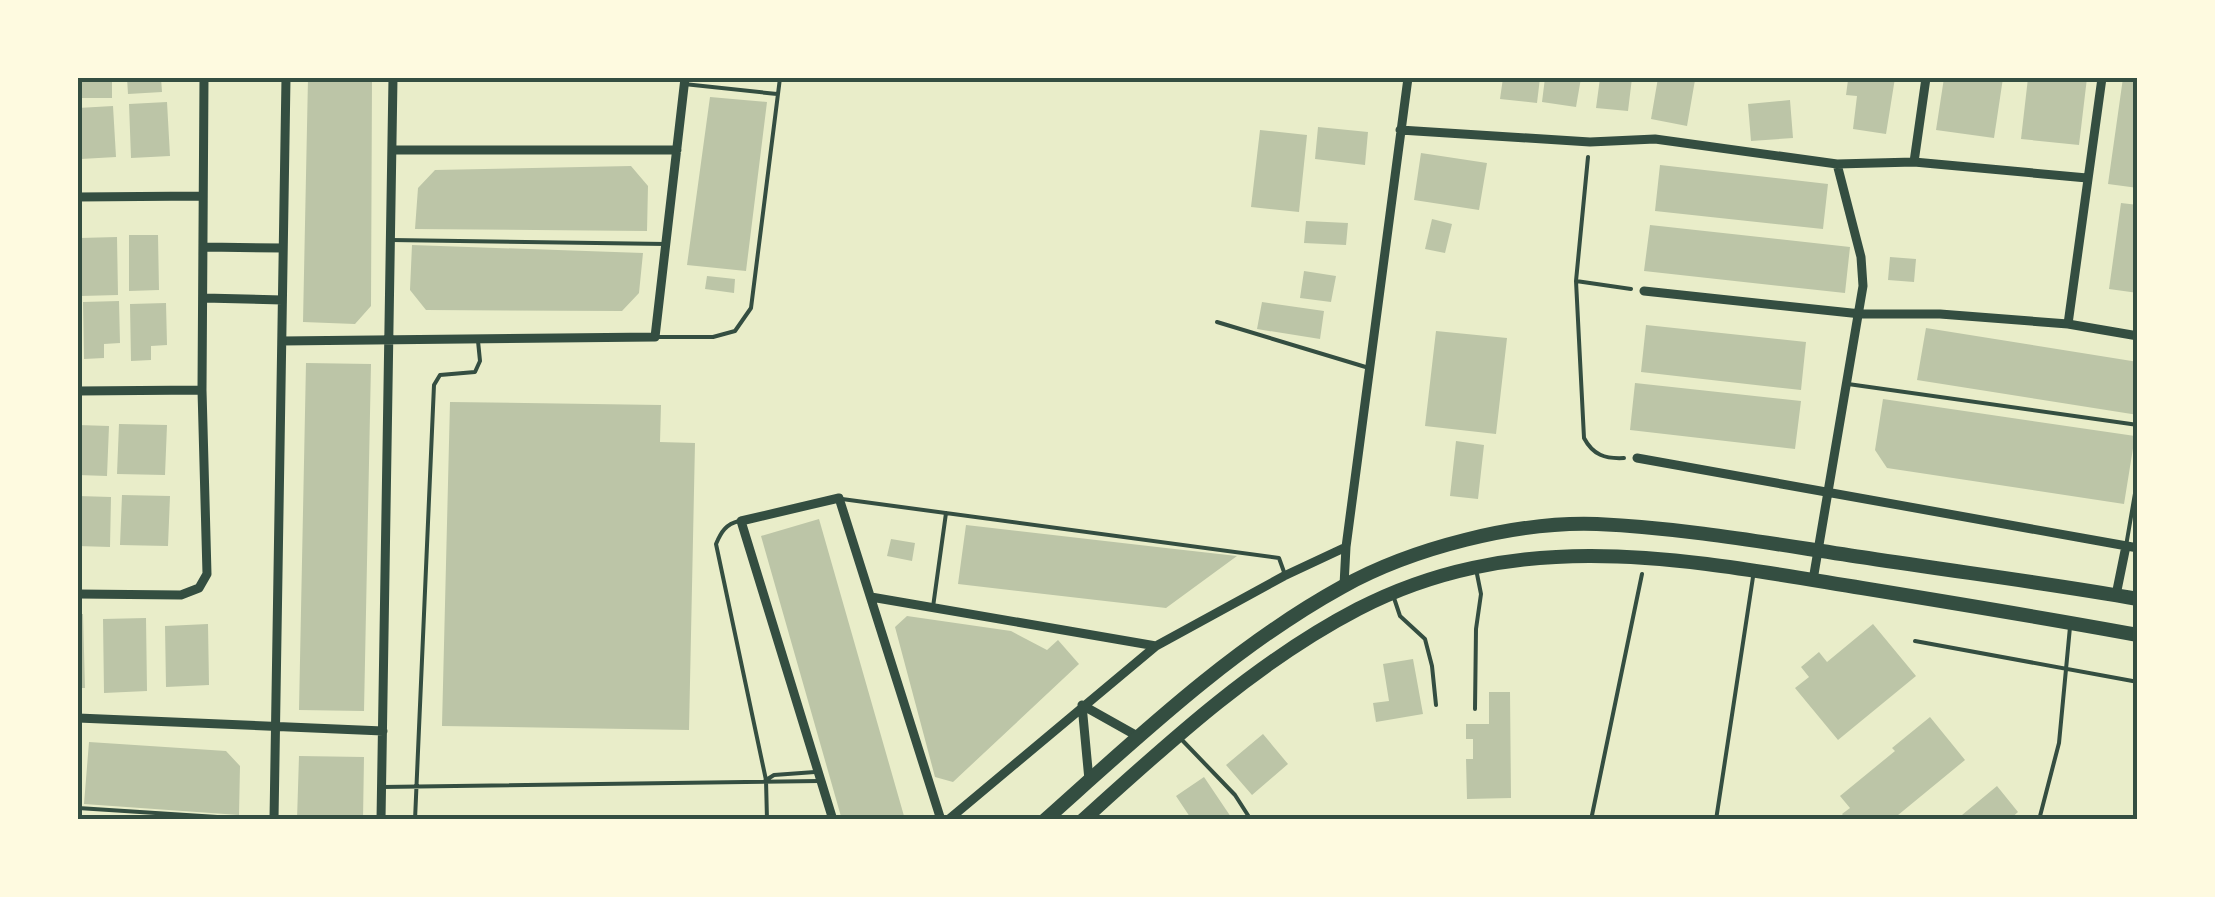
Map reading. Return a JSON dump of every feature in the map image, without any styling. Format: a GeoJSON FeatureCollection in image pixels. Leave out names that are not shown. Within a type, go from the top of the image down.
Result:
{"type":"FeatureCollection","features":[{"type":"Feature","properties":{"kind":"highway"},"geometry":{"type":"LineString","coordinates":[[1044,820],[1138,737],[1268,633],[1344,586],[1418,553],[1497,532],[1595,524],[1819,551],[2138,599]]}},
{"type":"Feature","properties":{"kind":"highway"},"geometry":{"type":"LineString","coordinates":[[1082,820],[1283,653],[1360,608],[1428,580],[1504,561],[1594,553],[1694,560],[2138,635]]}},
{"type":"Feature","properties":{"kind":"street"},"geometry":{"type":"LineString","coordinates":[[78,594],[181,595],[199,588],[207,574],[202,390],[204,78]]}},
{"type":"Feature","properties":{"kind":"street"},"geometry":{"type":"LineString","coordinates":[[274,820],[286,78]]}},
{"type":"Feature","properties":{"kind":"street"},"geometry":{"type":"LineString","coordinates":[[382,820],[393,78]]}},
{"type":"Feature","properties":{"kind":"street"},"geometry":{"type":"LineString","coordinates":[[1344,586],[1346,546],[1408,78]]}},
{"type":"Feature","properties":{"kind":"street"},"geometry":{"type":"LineString","coordinates":[[1914,162],[1926,78]]}},
{"type":"Feature","properties":{"kind":"street"},"geometry":{"type":"LineString","coordinates":[[2068,324],[2102,78]]}},
{"type":"Feature","properties":{"kind":"street"},"geometry":{"type":"LineString","coordinates":[[282,341],[655,337],[685,81]]}},
{"type":"Feature","properties":{"kind":"street"},"geometry":{"type":"LineString","coordinates":[[1400,130],[1590,142],[1654,139],[1838,164],[1914,162],[2087,178]]}},
{"type":"Feature","properties":{"kind":"street"},"geometry":{"type":"LineString","coordinates":[[392,150],[678,150]]}},
{"type":"Feature","properties":{"kind":"street"},"geometry":{"type":"LineString","coordinates":[[1812,580],[1861,314],[1861,258],[1838,164]]}},
{"type":"Feature","properties":{"kind":"street"},"geometry":{"type":"LineString","coordinates":[[78,197],[202,196]]}},
{"type":"Feature","properties":{"kind":"street"},"geometry":{"type":"LineString","coordinates":[[205,247],[283,248]]}},
{"type":"Feature","properties":{"kind":"street"},"geometry":{"type":"LineString","coordinates":[[1644,290],[1861,314],[1940,314],[2068,324],[2138,336]]}},
{"type":"Feature","properties":{"kind":"street"},"geometry":{"type":"LineString","coordinates":[[204,298],[282,300]]}},
{"type":"Feature","properties":{"kind":"street"},"geometry":{"type":"LineString","coordinates":[[78,391],[202,390]]}},
{"type":"Feature","properties":{"kind":"street"},"geometry":{"type":"LineString","coordinates":[[1636,458],[2138,548]]}},
{"type":"Feature","properties":{"kind":"street"},"geometry":{"type":"LineString","coordinates":[[833,820],[741,521],[839,498],[945,820],[1156,646],[1346,546]]}},
{"type":"Feature","properties":{"kind":"street"},"geometry":{"type":"LineString","coordinates":[[2116,595],[2126,546]]}},
{"type":"Feature","properties":{"kind":"street"},"geometry":{"type":"LineString","coordinates":[[870,597],[1156,646]]}},
{"type":"Feature","properties":{"kind":"street"},"geometry":{"type":"LineString","coordinates":[[1082,705],[1138,737]]}},
{"type":"Feature","properties":{"kind":"street"},"geometry":{"type":"LineString","coordinates":[[1082,705],[1089,780]]}},
{"type":"Feature","properties":{"kind":"street"},"geometry":{"type":"LineString","coordinates":[[78,718],[383,732]]}},
{"type":"Feature","properties":{"kind":"lane"},"geometry":{"type":"LineString","coordinates":[[655,337],[714,337],[735,331],[751,308],[780,78]]}},
{"type":"Feature","properties":{"kind":"lane"},"geometry":{"type":"LineString","coordinates":[[685,81],[777,94]]}},
{"type":"Feature","properties":{"kind":"lane"},"geometry":{"type":"LineString","coordinates":[[391,240],[666,244]]}},
{"type":"Feature","properties":{"kind":"lane"},"geometry":{"type":"LineString","coordinates":[[1217,322],[1369,368]]}},
{"type":"Feature","properties":{"kind":"lane"},"geometry":{"type":"LineString","coordinates":[[415,820],[434,385],[440,375],[468,374],[479,368],[478,338]]}},
{"type":"Feature","properties":{"kind":"lane"},"geometry":{"type":"LineString","coordinates":[[1848,384],[2138,425]]}},
{"type":"Feature","properties":{"kind":"lane"},"geometry":{"type":"LineString","coordinates":[[2126,546],[2138,476]]}},
{"type":"Feature","properties":{"kind":"lane"},"geometry":{"type":"LineString","coordinates":[[839,498],[1278,558],[1284,566],[1284,576]]}},
{"type":"Feature","properties":{"kind":"lane"},"geometry":{"type":"LineString","coordinates":[[933,608],[946,513]]}},
{"type":"Feature","properties":{"kind":"lane"},"geometry":{"type":"LineString","coordinates":[[741,521],[731,523],[716,544],[766,780],[767,820]]}},
{"type":"Feature","properties":{"kind":"lane"},"geometry":{"type":"LineString","coordinates":[[1476,568],[1481,594],[1476,629],[1476,708]]}},
{"type":"Feature","properties":{"kind":"lane"},"geometry":{"type":"LineString","coordinates":[[1716,820],[1754,570]]}},
{"type":"Feature","properties":{"kind":"lane"},"geometry":{"type":"LineString","coordinates":[[1393,595],[1400,616],[1425,639],[1436,705]]}},
{"type":"Feature","properties":{"kind":"lane"},"geometry":{"type":"LineString","coordinates":[[2038,820],[2059,743],[2070,622]]}},
{"type":"Feature","properties":{"kind":"lane"},"geometry":{"type":"LineString","coordinates":[[1915,641],[2138,682]]}},
{"type":"Feature","properties":{"kind":"lane"},"geometry":{"type":"LineString","coordinates":[[78,718],[78,732]]}},
{"type":"Feature","properties":{"kind":"lane"},"geometry":{"type":"LineString","coordinates":[[1179,737],[1234,795],[1251,820]]}},
{"type":"Feature","properties":{"kind":"lane"},"geometry":{"type":"LineString","coordinates":[[382,787],[616,785],[818,776]]}},
{"type":"Feature","properties":{"kind":"lane"},"geometry":{"type":"LineString","coordinates":[[78,808],[264,820]]}},
{"type":"Feature","properties":{"kind":"path"},"geometry":{"type":"LineString","coordinates":[[1590,142],[1576,281],[1584,438],[1603,457],[1636,458]]}},
{"type":"Feature","properties":{"kind":"path"},"geometry":{"type":"LineString","coordinates":[[1576,281],[1644,290]]}},
{"type":"Feature","properties":{"kind":"path"},"geometry":{"type":"LineString","coordinates":[[1591,820],[1645,557]]}},
{"type":"Feature","properties":{"kind":"building"},"geometry":{"type":"Polygon","coordinates":[[[78,78],[112,78],[112,98],[78,98],[78,78]]]}},
{"type":"Feature","properties":{"kind":"building"},"geometry":{"type":"Polygon","coordinates":[[[127,78],[161,78],[162,92],[128,94],[127,78]]]}},
{"type":"Feature","properties":{"kind":"building"},"geometry":{"type":"Polygon","coordinates":[[[308,78],[372,78],[371,306],[355,324],[303,322],[308,78]]]}},
{"type":"Feature","properties":{"kind":"building"},"geometry":{"type":"Polygon","coordinates":[[[1503,78],[1540,78],[1537,103],[1500,99],[1503,78]]]}},
{"type":"Feature","properties":{"kind":"building"},"geometry":{"type":"Polygon","coordinates":[[[1545,78],[1581,78],[1576,107],[1542,102],[1545,78]]]}},
{"type":"Feature","properties":{"kind":"building"},"geometry":{"type":"Polygon","coordinates":[[[1600,78],[1632,78],[1628,111],[1596,108],[1600,78]]]}},
{"type":"Feature","properties":{"kind":"building"},"geometry":{"type":"Polygon","coordinates":[[[1658,78],[1695,80],[1687,126],[1651,119],[1658,78]]]}},
{"type":"Feature","properties":{"kind":"building"},"geometry":{"type":"Polygon","coordinates":[[[1860,78],[1895,78],[1886,134],[1853,129],[1857,96],[1846,95],[1848,80],[1860,82],[1860,78]]]}},
{"type":"Feature","properties":{"kind":"building"},"geometry":{"type":"Polygon","coordinates":[[[1944,78],[2003,78],[1994,138],[1936,130],[1944,78]]]}},
{"type":"Feature","properties":{"kind":"building"},"geometry":{"type":"Polygon","coordinates":[[[2028,78],[2087,78],[2079,145],[2021,139],[2028,78]]]}},
{"type":"Feature","properties":{"kind":"building"},"geometry":{"type":"Polygon","coordinates":[[[2123,78],[2138,78],[2138,188],[2108,184],[2123,78]]]}},
{"type":"Feature","properties":{"kind":"building"},"geometry":{"type":"Polygon","coordinates":[[[710,97],[767,102],[746,271],[687,265],[710,97]]]}},
{"type":"Feature","properties":{"kind":"building"},"geometry":{"type":"Polygon","coordinates":[[[1790,100],[1793,138],[1751,141],[1748,104],[1790,100]]]}},
{"type":"Feature","properties":{"kind":"building"},"geometry":{"type":"Polygon","coordinates":[[[167,102],[170,156],[131,158],[129,104],[167,102]]]}},
{"type":"Feature","properties":{"kind":"building"},"geometry":{"type":"Polygon","coordinates":[[[113,106],[116,157],[81,159],[78,108],[113,106]]]}},
{"type":"Feature","properties":{"kind":"building"},"geometry":{"type":"Polygon","coordinates":[[[1318,127],[1368,132],[1365,165],[1315,159],[1318,127]]]}},
{"type":"Feature","properties":{"kind":"building"},"geometry":{"type":"Polygon","coordinates":[[[1260,130],[1307,135],[1299,212],[1251,207],[1260,130]]]}},
{"type":"Feature","properties":{"kind":"building"},"geometry":{"type":"Polygon","coordinates":[[[1421,153],[1487,163],[1479,210],[1414,200],[1421,153]]]}},
{"type":"Feature","properties":{"kind":"building"},"geometry":{"type":"Polygon","coordinates":[[[1660,165],[1828,184],[1823,229],[1655,211],[1660,165]]]}},
{"type":"Feature","properties":{"kind":"building"},"geometry":{"type":"Polygon","coordinates":[[[631,166],[648,186],[647,231],[415,229],[418,188],[435,170],[631,166]]]}},
{"type":"Feature","properties":{"kind":"building"},"geometry":{"type":"Polygon","coordinates":[[[2121,203],[2138,205],[2138,293],[2109,289],[2121,203]]]}},
{"type":"Feature","properties":{"kind":"building"},"geometry":{"type":"Polygon","coordinates":[[[1432,219],[1452,224],[1445,253],[1425,249],[1432,219]]]}},
{"type":"Feature","properties":{"kind":"building"},"geometry":{"type":"Polygon","coordinates":[[[1306,221],[1348,223],[1346,245],[1304,243],[1306,221]]]}},
{"type":"Feature","properties":{"kind":"building"},"geometry":{"type":"Polygon","coordinates":[[[1650,225],[1850,247],[1845,293],[1644,271],[1650,225]]]}},
{"type":"Feature","properties":{"kind":"building"},"geometry":{"type":"Polygon","coordinates":[[[129,235],[158,235],[159,290],[129,291],[129,235]]]}},
{"type":"Feature","properties":{"kind":"building"},"geometry":{"type":"Polygon","coordinates":[[[117,237],[118,295],[81,296],[80,238],[117,237]]]}},
{"type":"Feature","properties":{"kind":"building"},"geometry":{"type":"Polygon","coordinates":[[[412,245],[643,253],[639,293],[622,311],[426,310],[410,290],[412,245]]]}},
{"type":"Feature","properties":{"kind":"building"},"geometry":{"type":"Polygon","coordinates":[[[1890,257],[1916,259],[1914,282],[1888,280],[1890,257]]]}},
{"type":"Feature","properties":{"kind":"building"},"geometry":{"type":"Polygon","coordinates":[[[1304,271],[1336,276],[1331,302],[1300,298],[1304,271]]]}},
{"type":"Feature","properties":{"kind":"building"},"geometry":{"type":"Polygon","coordinates":[[[707,276],[735,279],[734,293],[705,289],[707,276]]]}},
{"type":"Feature","properties":{"kind":"building"},"geometry":{"type":"Polygon","coordinates":[[[119,301],[120,343],[104,344],[104,358],[84,359],[83,302],[119,301]]]}},
{"type":"Feature","properties":{"kind":"building"},"geometry":{"type":"Polygon","coordinates":[[[1262,302],[1324,311],[1320,339],[1257,329],[1262,302]]]}},
{"type":"Feature","properties":{"kind":"building"},"geometry":{"type":"Polygon","coordinates":[[[166,303],[167,345],[151,346],[151,360],[131,361],[130,304],[166,303]]]}},
{"type":"Feature","properties":{"kind":"building"},"geometry":{"type":"Polygon","coordinates":[[[1646,325],[1806,342],[1801,390],[1641,372],[1646,325]]]}},
{"type":"Feature","properties":{"kind":"building"},"geometry":{"type":"Polygon","coordinates":[[[1926,328],[2138,362],[2138,415],[1917,380],[1926,328]]]}},
{"type":"Feature","properties":{"kind":"building"},"geometry":{"type":"Polygon","coordinates":[[[1436,331],[1507,338],[1496,434],[1425,426],[1436,331]]]}},
{"type":"Feature","properties":{"kind":"building"},"geometry":{"type":"Polygon","coordinates":[[[306,363],[371,364],[364,711],[299,710],[306,363]]]}},
{"type":"Feature","properties":{"kind":"building"},"geometry":{"type":"Polygon","coordinates":[[[1635,383],[1801,401],[1795,449],[1630,430],[1635,383]]]}},
{"type":"Feature","properties":{"kind":"building"},"geometry":{"type":"Polygon","coordinates":[[[1883,399],[2135,436],[2124,504],[1887,468],[1875,450],[1883,399]]]}},
{"type":"Feature","properties":{"kind":"building"},"geometry":{"type":"Polygon","coordinates":[[[450,402],[661,405],[660,442],[695,443],[689,730],[442,726],[450,402]]]}},
{"type":"Feature","properties":{"kind":"building"},"geometry":{"type":"Polygon","coordinates":[[[119,424],[167,425],[165,475],[117,474],[119,424]]]}},
{"type":"Feature","properties":{"kind":"building"},"geometry":{"type":"Polygon","coordinates":[[[78,425],[109,426],[107,476],[78,475],[78,425]]]}},
{"type":"Feature","properties":{"kind":"building"},"geometry":{"type":"Polygon","coordinates":[[[1456,441],[1484,445],[1478,499],[1450,496],[1456,441]]]}},
{"type":"Feature","properties":{"kind":"building"},"geometry":{"type":"Polygon","coordinates":[[[122,495],[170,496],[168,546],[120,545],[122,495]]]}},
{"type":"Feature","properties":{"kind":"building"},"geometry":{"type":"Polygon","coordinates":[[[78,496],[111,497],[110,547],[78,546],[78,496]]]}},
{"type":"Feature","properties":{"kind":"building"},"geometry":{"type":"Polygon","coordinates":[[[819,519],[902,820],[842,820],[761,536],[819,519]]]}},
{"type":"Feature","properties":{"kind":"building"},"geometry":{"type":"Polygon","coordinates":[[[966,525],[1237,556],[1166,608],[958,584],[966,525]]]}},
{"type":"Feature","properties":{"kind":"building"},"geometry":{"type":"Polygon","coordinates":[[[891,539],[915,543],[912,561],[887,556],[891,539]]]}},
{"type":"Feature","properties":{"kind":"building"},"geometry":{"type":"Polygon","coordinates":[[[78,614],[83,614],[85,688],[78,688],[78,614]]]}},
{"type":"Feature","properties":{"kind":"building"},"geometry":{"type":"Polygon","coordinates":[[[907,616],[1011,631],[1047,650],[1058,640],[1079,664],[953,782],[935,777],[895,627],[907,616]]]}},
{"type":"Feature","properties":{"kind":"building"},"geometry":{"type":"Polygon","coordinates":[[[146,618],[147,691],[104,693],[103,619],[146,618]]]}},
{"type":"Feature","properties":{"kind":"building"},"geometry":{"type":"Polygon","coordinates":[[[208,624],[209,685],[166,687],[165,626],[208,624]]]}},
{"type":"Feature","properties":{"kind":"building"},"geometry":{"type":"Polygon","coordinates":[[[1873,624],[1916,676],[1838,740],[1795,688],[1809,677],[1801,667],[1819,652],[1827,662],[1873,624]]]}},
{"type":"Feature","properties":{"kind":"building"},"geometry":{"type":"Polygon","coordinates":[[[1413,659],[1423,714],[1376,722],[1373,703],[1389,701],[1383,664],[1413,659]]]}},
{"type":"Feature","properties":{"kind":"building"},"geometry":{"type":"Polygon","coordinates":[[[1489,692],[1510,692],[1511,798],[1467,799],[1466,759],[1473,759],[1473,739],[1466,739],[1466,724],[1489,724],[1489,692]]]}},
{"type":"Feature","properties":{"kind":"building"},"geometry":{"type":"Polygon","coordinates":[[[1930,717],[1965,760],[1892,820],[1847,820],[1842,814],[1850,808],[1840,796],[1930,717]]]}},
{"type":"Feature","properties":{"kind":"building"},"geometry":{"type":"Polygon","coordinates":[[[1263,734],[1288,764],[1252,795],[1226,765],[1263,734]]]}},
{"type":"Feature","properties":{"kind":"building"},"geometry":{"type":"Polygon","coordinates":[[[89,742],[226,751],[240,766],[239,815],[84,804],[89,742]]]}},
{"type":"Feature","properties":{"kind":"building"},"geometry":{"type":"Polygon","coordinates":[[[299,756],[364,757],[363,820],[297,820],[299,756]]]}},
{"type":"Feature","properties":{"kind":"building"},"geometry":{"type":"Polygon","coordinates":[[[1204,777],[1233,820],[1192,820],[1176,796],[1204,777]]]}},
{"type":"Feature","properties":{"kind":"building"},"geometry":{"type":"Polygon","coordinates":[[[1997,786],[2018,812],[2009,820],[1956,820],[1997,786]]]}}]}
